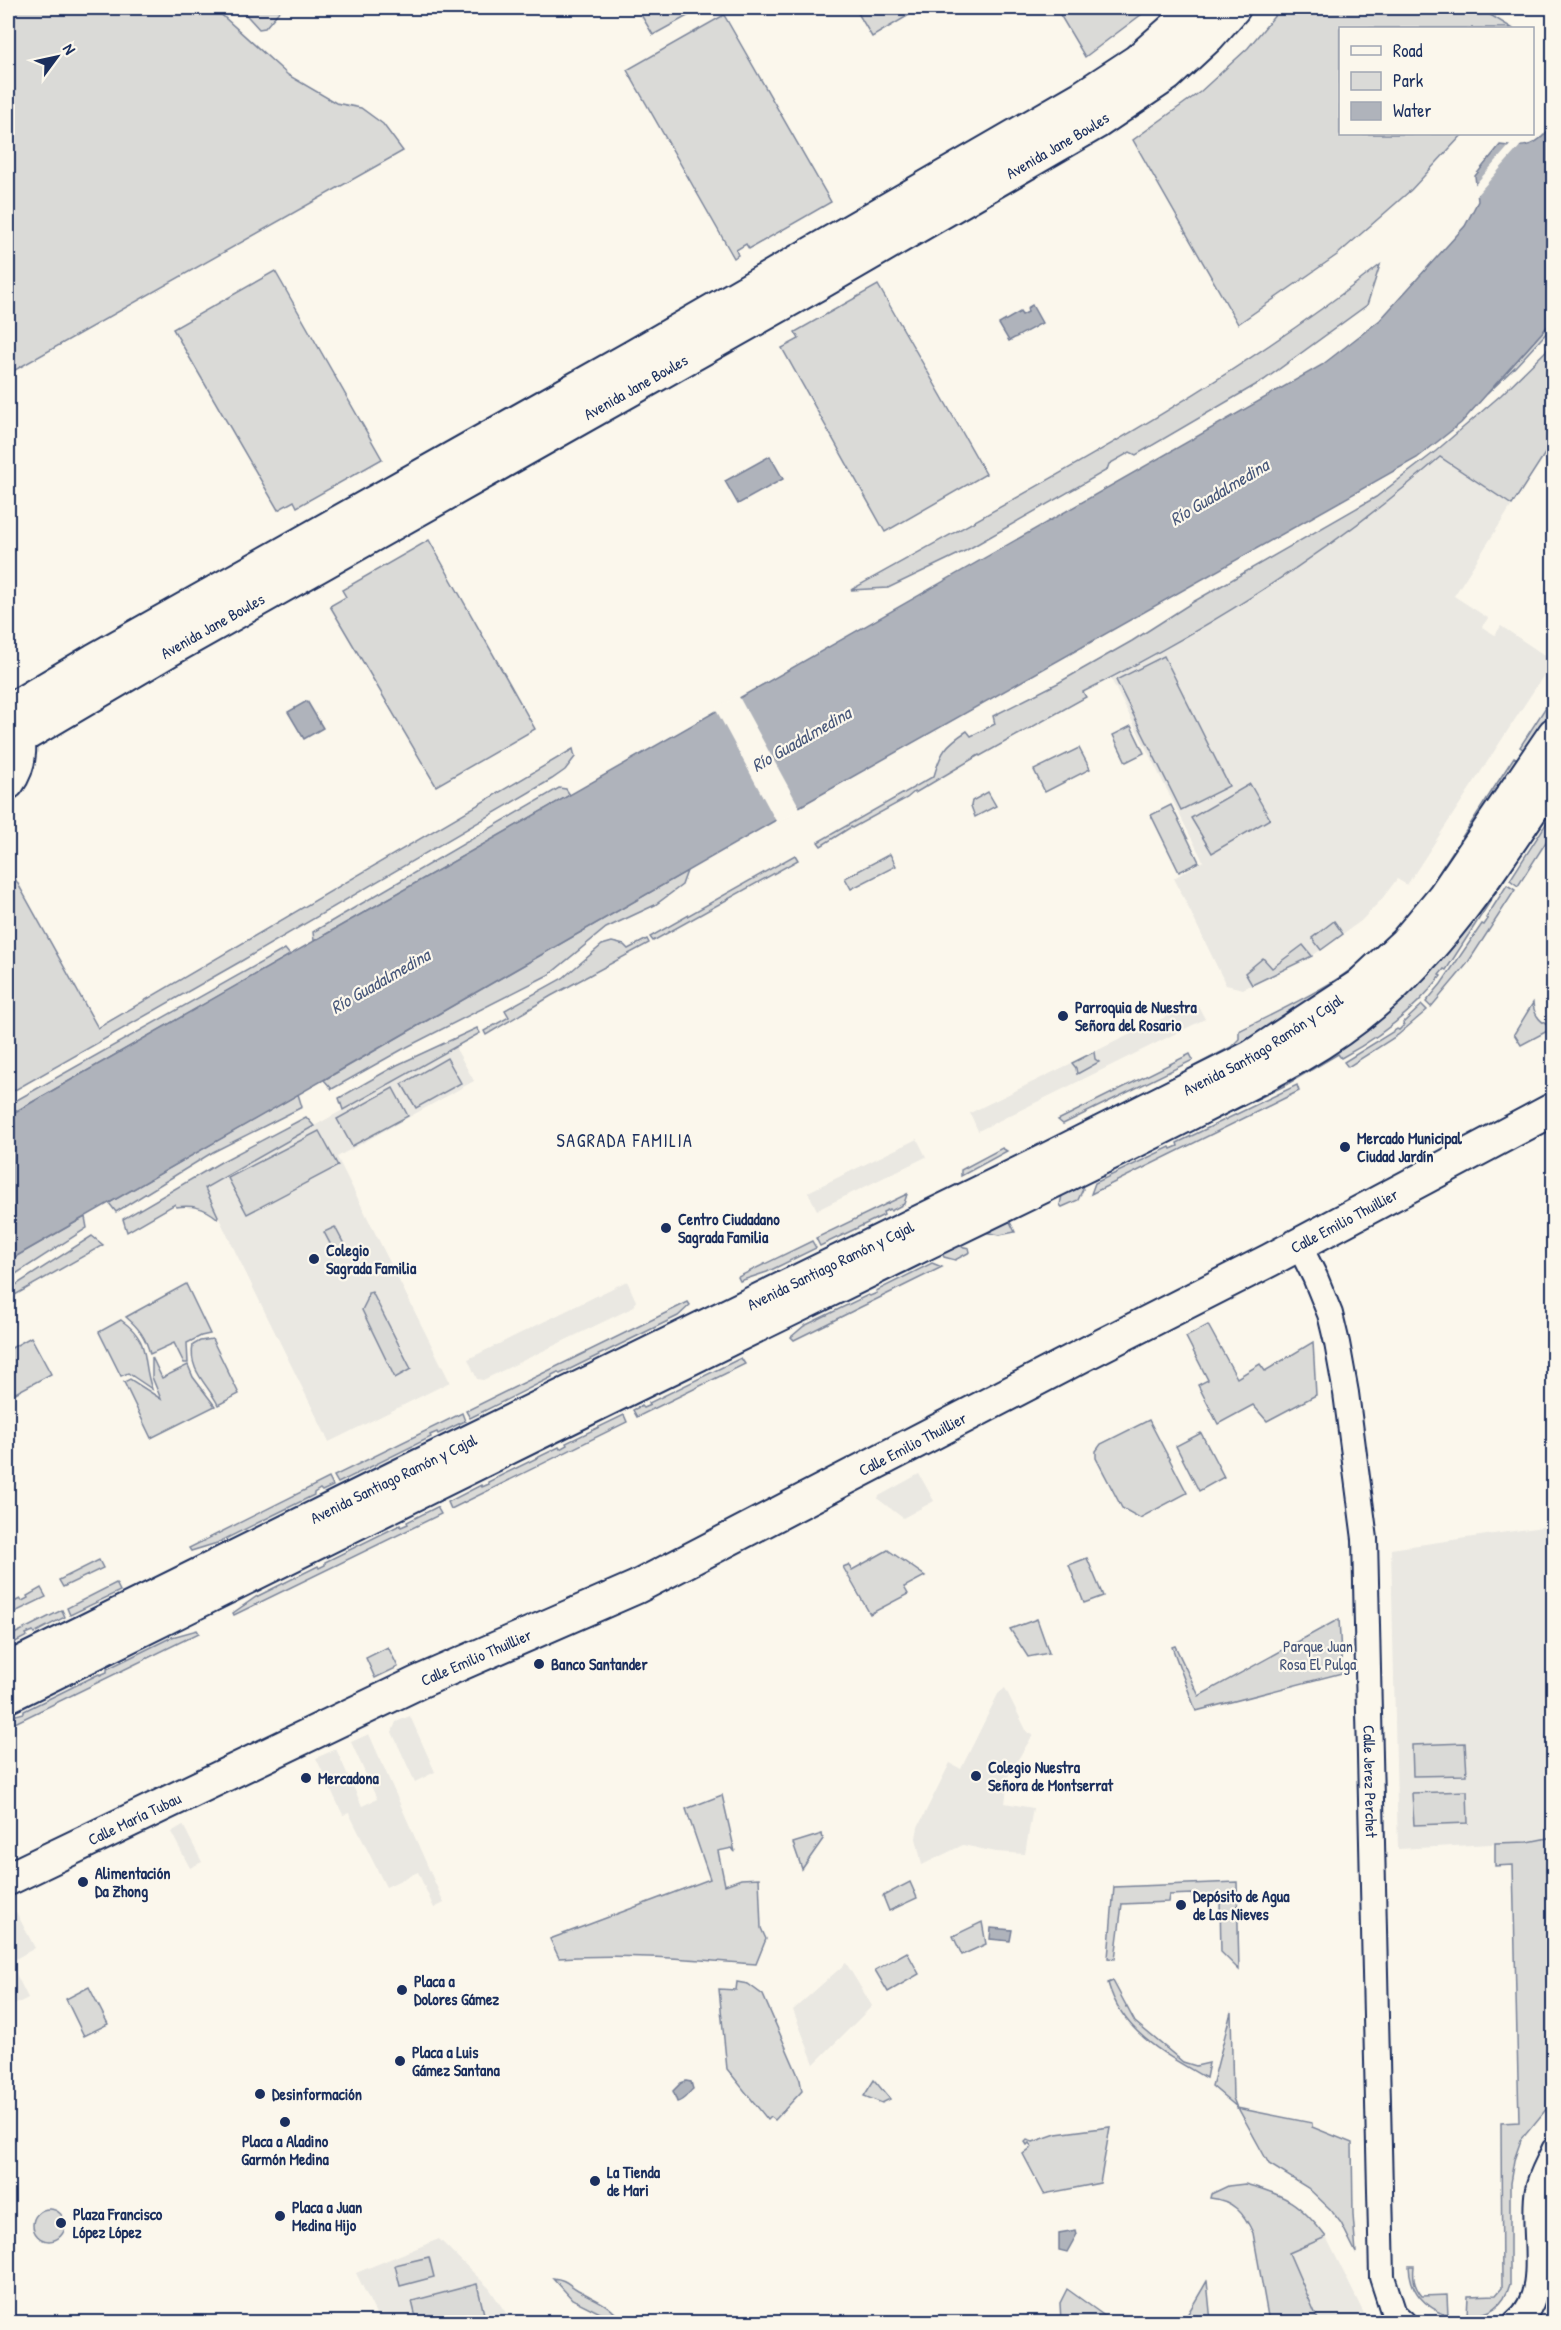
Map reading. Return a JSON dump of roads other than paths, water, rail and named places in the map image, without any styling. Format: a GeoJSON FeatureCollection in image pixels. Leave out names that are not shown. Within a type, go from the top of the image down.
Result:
{"type":"FeatureCollection","features":[{"type":"Feature","properties":{"kind":"main road","name":"Avenida Jane Bowles"},"geometry":{"type":"LineString","coordinates":[[11,722],[94,660],[632,357],[1082,97],[1137,61],[1197,8]]}},
{"type":"Feature","properties":{"kind":"main road","name":"Avenida Jane Bowles"},"geometry":{"type":"LineString","coordinates":[[11,722],[171,649],[823,281],[1096,123],[1167,75],[1208,38],[1234,8]]}},
{"type":"Feature","properties":{"kind":"main road"},"geometry":{"type":"LineString","coordinates":[[8,783],[19,758],[11,722]]}},
{"type":"Feature","properties":{"kind":"main road","name":"Avenida Santiago Ramón y Cajal"},"geometry":{"type":"LineString","coordinates":[[8,1669],[385,1482],[1042,1162],[1251,1057],[1360,986],[1404,943],[1444,896],[1554,734]]}},
{"type":"Feature","properties":{"kind":"main road","name":"Avenida Santiago Ramón y Cajal"},"geometry":{"type":"LineString","coordinates":[[8,1696],[396,1503],[1052,1183],[1262,1077],[1327,1039],[1372,1005],[1419,959],[1462,911],[1554,776]]}},
{"type":"Feature","properties":{"kind":"main road","name":"Calle Emilio Thuillier"},"geometry":{"type":"LineString","coordinates":[[261,1757],[419,1682],[637,1587],[1299,1245],[1554,1109]]}},
{"type":"Feature","properties":{"kind":"main road","name":"Calle María Tubau"},"geometry":{"type":"LineString","coordinates":[[8,1879],[261,1757]]}},
{"type":"Feature","properties":{"kind":"street","name":"Calle Jerez Perchet"},"geometry":{"type":"LineString","coordinates":[[1299,1245],[1316,1277],[1337,1343],[1346,1393],[1365,1539],[1382,2277],[1393,2319]]}},
{"type":"Feature","properties":{"kind":"street"},"geometry":{"type":"LineString","coordinates":[[1516,2322],[1522,2318],[1536,2291],[1538,2189],[1554,2150]]}},
{"type":"Feature","properties":{"kind":"water","name":"Río Guadalmedina"},"geometry":{"type":"Polygon","coordinates":[[[1553,125],[1553,320],[1461,423],[1417,458],[776,820],[8,1261],[8,1116],[1322,365],[1380,320],[1465,226],[1478,201],[1475,176],[1500,145],[1517,147],[1536,142],[1553,125]]]}},
{"type":"Feature","properties":{"kind":"water"},"geometry":{"type":"Polygon","coordinates":[[[1032,305],[1042,323],[1009,341],[999,324],[1020,312],[1022,315],[1028,312],[1027,308],[1032,305]]]}},
{"type":"Feature","properties":{"kind":"water"},"geometry":{"type":"Polygon","coordinates":[[[770,456],[783,479],[738,504],[725,481],[770,456]]]}},
{"type":"Feature","properties":{"kind":"water"},"geometry":{"type":"Polygon","coordinates":[[[307,701],[323,728],[304,739],[288,712],[307,701]]]}},
{"type":"Feature","properties":{"kind":"water"},"geometry":{"type":"Polygon","coordinates":[[[991,1928],[1012,1930],[1010,1941],[990,1939],[991,1928]]]}},
{"type":"Feature","properties":{"kind":"water"},"geometry":{"type":"Polygon","coordinates":[[[686,2081],[691,2082],[693,2089],[684,2099],[677,2102],[673,2091],[686,2081]]]}},
{"type":"Feature","properties":{"kind":"water"},"geometry":{"type":"Polygon","coordinates":[[[1076,2230],[1077,2234],[1067,2252],[1059,2250],[1059,2233],[1076,2230]]]}},
{"type":"Feature","properties":{"kind":"place","name":"Parroquia de Nuestra Señora del Rosario"},"geometry":{"type":"Point","coordinates":[1063,1016]}},
{"type":"Feature","properties":{"kind":"place","name":"Mercado Municipal Ciudad Jardín"},"geometry":{"type":"Point","coordinates":[1345,1147]}},
{"type":"Feature","properties":{"kind":"place","name":"Centro Ciudadano Sagrada Familia"},"geometry":{"type":"Point","coordinates":[666,1228]}},
{"type":"Feature","properties":{"kind":"place","name":"Colegio Sagrada Familia"},"geometry":{"type":"Point","coordinates":[314,1259]}},
{"type":"Feature","properties":{"kind":"place","name":"Banco Santander"},"geometry":{"type":"Point","coordinates":[539,1664]}},
{"type":"Feature","properties":{"kind":"place","name":"Colegio Nuestra Señora de Montserrat"},"geometry":{"type":"Point","coordinates":[976,1776]}},
{"type":"Feature","properties":{"kind":"place","name":"Mercadona"},"geometry":{"type":"Point","coordinates":[306,1778]}},
{"type":"Feature","properties":{"kind":"place","name":"Alimentación Da Zhong"},"geometry":{"type":"Point","coordinates":[83,1882]}},
{"type":"Feature","properties":{"kind":"place","name":"Depósito de Agua de Las Nieves"},"geometry":{"type":"Point","coordinates":[1181,1905]}},
{"type":"Feature","properties":{"kind":"place","name":"Placa a Dolores Gámez"},"geometry":{"type":"Point","coordinates":[402,1990]}},
{"type":"Feature","properties":{"kind":"place","name":"Placa a Luis Gámez Santana"},"geometry":{"type":"Point","coordinates":[400,2061]}},
{"type":"Feature","properties":{"kind":"place","name":"Desinformación"},"geometry":{"type":"Point","coordinates":[260,2094]}},
{"type":"Feature","properties":{"kind":"place","name":"Placa a Aladino Garmón Medina"},"geometry":{"type":"Point","coordinates":[285,2122]}},
{"type":"Feature","properties":{"kind":"place","name":"La Tienda de Mari"},"geometry":{"type":"Point","coordinates":[595,2181]}},
{"type":"Feature","properties":{"kind":"place","name":"Placa a Juan Medina Hijo"},"geometry":{"type":"Point","coordinates":[280,2216]}},
{"type":"Feature","properties":{"kind":"place","name":"Plaza Francisco López López"},"geometry":{"type":"Point","coordinates":[61,2223]}},
{"type":"Feature","properties":{"kind":"district","name":"SAGRADA FAMILIA"},"geometry":{"type":"Point","coordinates":[625,1140]}},
{"type":"Feature","properties":{"kind":"park label","name":"Parque Juan Rosa El Pulga"},"geometry":{"type":"Point","coordinates":[1318,1655]}}]}
